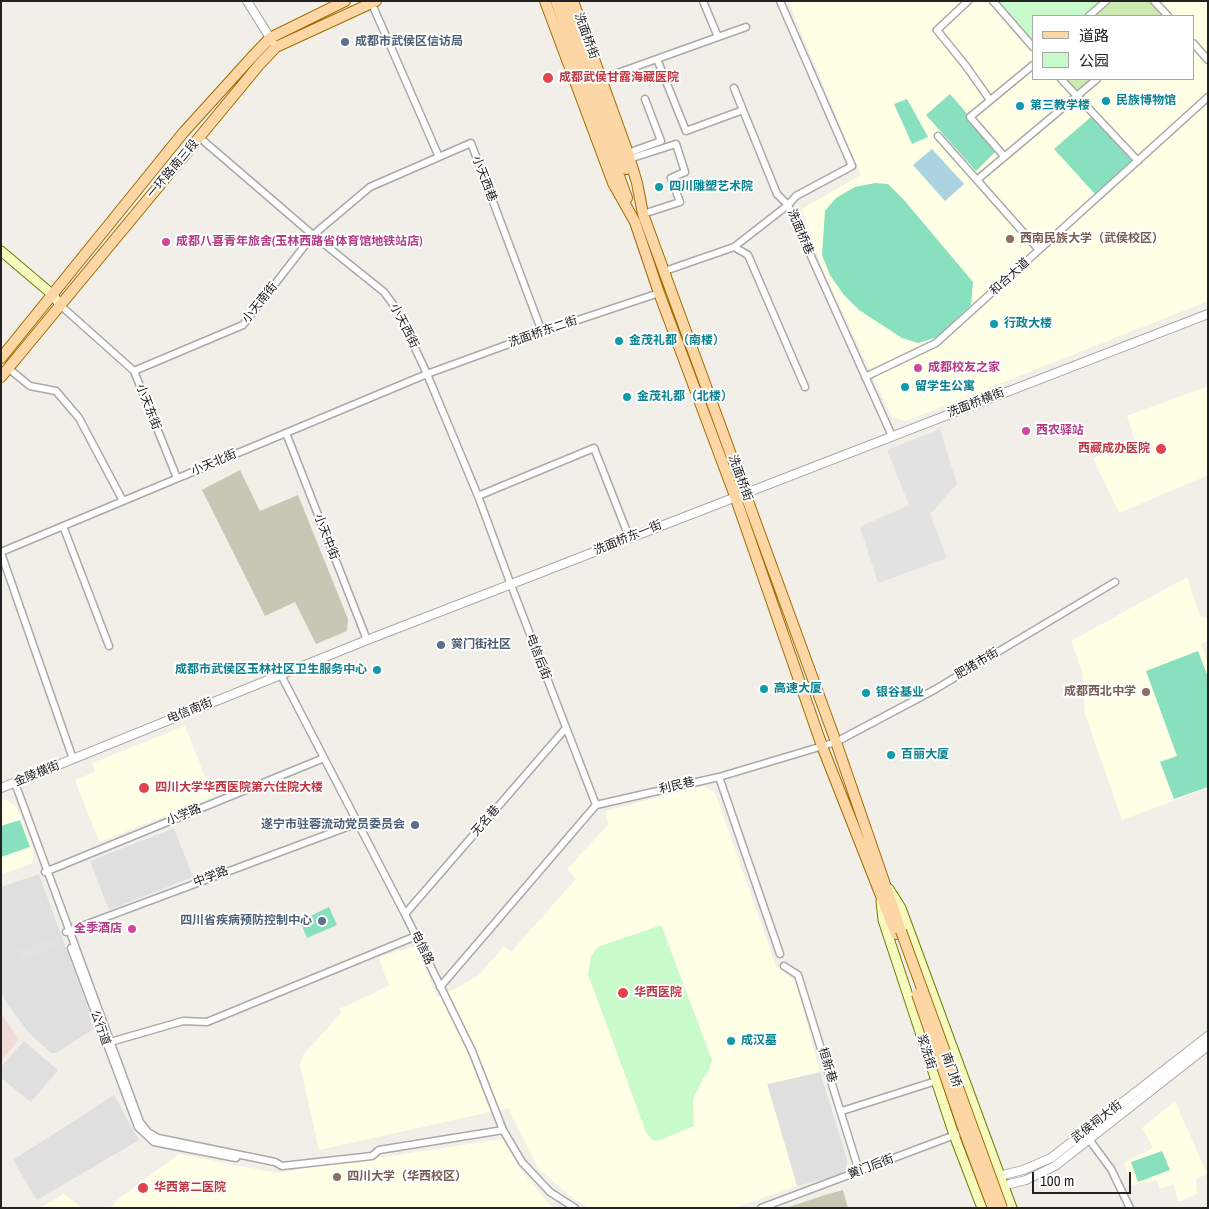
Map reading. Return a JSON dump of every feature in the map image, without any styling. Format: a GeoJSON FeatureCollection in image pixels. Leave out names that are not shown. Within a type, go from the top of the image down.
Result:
{"type":"FeatureCollection","features":[{"type":"Feature","properties":{"kind":"main road","name":"一环路南三段"},"geometry":{"type":"LineString","coordinates":[[1,358],[184,133],[273,43],[345,1]]}},
{"type":"Feature","properties":{"kind":"main road","name":"洗面桥街"},"geometry":{"type":"LineString","coordinates":[[545,1],[613,183],[635,222]]}},
{"type":"Feature","properties":{"kind":"main road"},"geometry":{"type":"LineString","coordinates":[[556,1],[622,154]]}},
{"type":"Feature","properties":{"kind":"main road"},"geometry":{"type":"LineString","coordinates":[[564,1],[622,154]]}},
{"type":"Feature","properties":{"kind":"main road","name":"洗面桥街"},"geometry":{"type":"LineString","coordinates":[[573,1],[601,79],[622,154],[665,271],[822,746]]}},
{"type":"Feature","properties":{"kind":"main road","name":"一环路南三段"},"geometry":{"type":"LineString","coordinates":[[4,371],[199,137],[273,43],[374,3]]}},
{"type":"Feature","properties":{"kind":"main road","name":"洗面桥街"},"geometry":{"type":"LineString","coordinates":[[622,154],[635,222],[658,293],[740,495],[836,742]]}},
{"type":"Feature","properties":{"kind":"main road"},"geometry":{"type":"LineString","coordinates":[[1,251],[53,295],[60,305]]}},
{"type":"Feature","properties":{"kind":"main road","name":"浆洗街"},"geometry":{"type":"LineString","coordinates":[[836,742],[899,933]]}},
{"type":"Feature","properties":{"kind":"main road","name":"浆洗街"},"geometry":{"type":"LineString","coordinates":[[822,746],[884,890],[901,908],[1012,1208]]}},
{"type":"Feature","properties":{"kind":"main road","name":"浆洗街"},"geometry":{"type":"LineString","coordinates":[[884,890],[882,920],[954,1135],[982,1208]]}},
{"type":"Feature","properties":{"kind":"main road","name":"南门桥"},"geometry":{"type":"LineString","coordinates":[[899,933],[966,1136],[993,1208]]}},
{"type":"Feature","properties":{"kind":"main road","name":"南门桥"},"geometry":{"type":"LineString","coordinates":[[899,933],[1002,1208]]}},
{"type":"Feature","properties":{"kind":"street"},"geometry":{"type":"LineString","coordinates":[[248,1],[273,43]]}},
{"type":"Feature","properties":{"kind":"street"},"geometry":{"type":"LineString","coordinates":[[703,1],[718,37]]}},
{"type":"Feature","properties":{"kind":"street","name":"洗面桥巷"},"geometry":{"type":"LineString","coordinates":[[780,1],[852,166],[796,196],[788,205],[892,436]]}},
{"type":"Feature","properties":{"kind":"street"},"geometry":{"type":"LineString","coordinates":[[968,1],[937,30],[990,100]]}},
{"type":"Feature","properties":{"kind":"street"},"geometry":{"type":"LineString","coordinates":[[993,1],[1032,46]]}},
{"type":"Feature","properties":{"kind":"street"},"geometry":{"type":"LineString","coordinates":[[1090,15],[1106,1]]}},
{"type":"Feature","properties":{"kind":"street"},"geometry":{"type":"LineString","coordinates":[[1154,1],[1167,15]]}},
{"type":"Feature","properties":{"kind":"street"},"geometry":{"type":"LineString","coordinates":[[374,3],[439,157]]}},
{"type":"Feature","properties":{"kind":"street"},"geometry":{"type":"LineString","coordinates":[[601,79],[746,27]]}},
{"type":"Feature","properties":{"kind":"street"},"geometry":{"type":"LineString","coordinates":[[1194,45],[1208,60]]}},
{"type":"Feature","properties":{"kind":"street"},"geometry":{"type":"LineString","coordinates":[[657,59],[686,131],[743,110]]}},
{"type":"Feature","properties":{"kind":"street"},"geometry":{"type":"LineString","coordinates":[[1004,156],[970,118],[1032,66]]}},
{"type":"Feature","properties":{"kind":"street"},"geometry":{"type":"LineString","coordinates":[[1062,80],[1138,161]]}},
{"type":"Feature","properties":{"kind":"street"},"geometry":{"type":"LineString","coordinates":[[978,179],[1096,80]]}},
{"type":"Feature","properties":{"kind":"street"},"geometry":{"type":"LineString","coordinates":[[665,271],[734,247],[788,205],[777,194],[734,88]]}},
{"type":"Feature","properties":{"kind":"street","name":"和合大道"},"geometry":{"type":"LineString","coordinates":[[865,377],[936,343],[1208,97]]}},
{"type":"Feature","properties":{"kind":"street"},"geometry":{"type":"LineString","coordinates":[[622,154],[661,141],[645,99]]}},
{"type":"Feature","properties":{"kind":"street"},"geometry":{"type":"LineString","coordinates":[[938,136],[1040,250]]}},
{"type":"Feature","properties":{"kind":"street","name":"小天西街"},"geometry":{"type":"LineString","coordinates":[[199,137],[313,235],[384,292],[392,301],[427,374],[478,496],[510,585]]}},
{"type":"Feature","properties":{"kind":"street","name":"小天西巷"},"geometry":{"type":"LineString","coordinates":[[313,235],[370,187],[471,143],[542,332]]}},
{"type":"Feature","properties":{"kind":"street"},"geometry":{"type":"LineString","coordinates":[[622,154],[676,144],[685,172],[671,178],[680,202],[643,214]]}},
{"type":"Feature","properties":{"kind":"street","name":"小天南街"},"geometry":{"type":"LineString","coordinates":[[134,371],[243,325],[313,235]]}},
{"type":"Feature","properties":{"kind":"street"},"geometry":{"type":"LineString","coordinates":[[734,247],[748,254],[805,387]]}},
{"type":"Feature","properties":{"kind":"street","name":"洗面桥东二街"},"geometry":{"type":"LineString","coordinates":[[427,374],[542,332],[658,293]]}},
{"type":"Feature","properties":{"kind":"street","name":"小天东街"},"geometry":{"type":"LineString","coordinates":[[60,305],[134,371],[159,436],[178,478]]}},
{"type":"Feature","properties":{"kind":"street","name":"洗面桥横街"},"geometry":{"type":"LineString","coordinates":[[740,495],[1208,314]]}},
{"type":"Feature","properties":{"kind":"street"},"geometry":{"type":"LineString","coordinates":[[4,371],[30,386],[56,391],[79,418],[122,501]]}},
{"type":"Feature","properties":{"kind":"street","name":"小天北街"},"geometry":{"type":"LineString","coordinates":[[1,552],[427,374]]}},
{"type":"Feature","properties":{"kind":"street","name":"小天中街"},"geometry":{"type":"LineString","coordinates":[[286,433],[367,640]]}},
{"type":"Feature","properties":{"kind":"street"},"geometry":{"type":"LineString","coordinates":[[478,496],[594,448],[629,538]]}},
{"type":"Feature","properties":{"kind":"street","name":"洗面桥东一街"},"geometry":{"type":"LineString","coordinates":[[510,585],[740,495]]}},
{"type":"Feature","properties":{"kind":"street"},"geometry":{"type":"LineString","coordinates":[[63,526],[109,646]]}},
{"type":"Feature","properties":{"kind":"street"},"geometry":{"type":"LineString","coordinates":[[1,552],[73,759]]}},
{"type":"Feature","properties":{"kind":"street","name":"肥猪市街"},"geometry":{"type":"LineString","coordinates":[[836,742],[934,690],[1115,582]]}},
{"type":"Feature","properties":{"kind":"street","name":"电信南街"},"geometry":{"type":"LineString","coordinates":[[73,759],[367,640],[510,585]]}},
{"type":"Feature","properties":{"kind":"street","name":"电信后街"},"geometry":{"type":"LineString","coordinates":[[510,585],[566,728]]}},
{"type":"Feature","properties":{"kind":"street","name":"电信路"},"geometry":{"type":"LineString","coordinates":[[281,675],[416,936],[472,1051],[503,1130],[522,1162],[550,1192],[575,1208]]}},
{"type":"Feature","properties":{"kind":"street"},"geometry":{"type":"LineString","coordinates":[[440,987],[596,805],[566,728]]}},
{"type":"Feature","properties":{"kind":"street","name":"无名巷"},"geometry":{"type":"LineString","coordinates":[[405,914],[566,728]]}},
{"type":"Feature","properties":{"kind":"street","name":"利民巷"},"geometry":{"type":"LineString","coordinates":[[596,805],[719,777],[836,742]]}},
{"type":"Feature","properties":{"kind":"street","name":"小学路"},"geometry":{"type":"LineString","coordinates":[[45,872],[324,758]]}},
{"type":"Feature","properties":{"kind":"street","name":"金陵横街"},"geometry":{"type":"LineString","coordinates":[[1,788],[73,759]]}},
{"type":"Feature","properties":{"kind":"street"},"geometry":{"type":"LineString","coordinates":[[719,777],[780,954]]}},
{"type":"Feature","properties":{"kind":"street","name":"公行道"},"geometry":{"type":"LineString","coordinates":[[13,784],[138,1127],[154,1142],[282,1166],[372,1156],[380,1150],[503,1130]]}},
{"type":"Feature","properties":{"kind":"street","name":"中学路"},"geometry":{"type":"LineString","coordinates":[[67,931],[358,823]]}},
{"type":"Feature","properties":{"kind":"street"},"geometry":{"type":"LineString","coordinates":[[108,1043],[183,1021],[208,1022],[416,936]]}},
{"type":"Feature","properties":{"kind":"street","name":"桓新巷"},"geometry":{"type":"LineString","coordinates":[[784,966],[798,975],[842,1111],[859,1171]]}},
{"type":"Feature","properties":{"kind":"street","name":"武侯祠大街"},"geometry":{"type":"LineString","coordinates":[[974,1185],[1023,1170],[1051,1158],[1208,1036]]}},
{"type":"Feature","properties":{"kind":"street","name":"武侯祠大街"},"geometry":{"type":"LineString","coordinates":[[977,1194],[1026,1180],[1055,1166],[1088,1138],[1208,1046]]}},
{"type":"Feature","properties":{"kind":"street"},"geometry":{"type":"LineString","coordinates":[[842,1111],[936,1080]]}},
{"type":"Feature","properties":{"kind":"street","name":"黉门后街"},"geometry":{"type":"LineString","coordinates":[[760,1208],[981,1126]]}},
{"type":"Feature","properties":{"kind":"street"},"geometry":{"type":"LineString","coordinates":[[1088,1138],[1111,1169],[1130,1208]]}},
{"type":"Feature","properties":{"kind":"shaded area","name":"西南民族大学（武侯校区）"},"geometry":{"type":"Polygon","coordinates":[[[788,1],[1208,1],[1208,301],[906,421],[892,417],[823,270],[802,209],[861,175],[788,1]]]}},
{"type":"Feature","properties":{"kind":"shaded area","name":"西藏成办医院"},"geometry":{"type":"Polygon","coordinates":[[[1208,386],[1208,475],[1119,513],[1093,458],[1135,441],[1127,416],[1208,386]]]}},
{"type":"Feature","properties":{"kind":"shaded area"},"geometry":{"type":"Polygon","coordinates":[[[940,429],[957,484],[930,514],[947,558],[878,583],[860,527],[909,505],[887,450],[940,429]]]}},
{"type":"Feature","properties":{"kind":"shaded area"},"geometry":{"type":"Polygon","coordinates":[[[240,470],[260,511],[298,495],[348,619],[347,631],[316,644],[295,602],[265,616],[202,490],[240,470]]]}},
{"type":"Feature","properties":{"kind":"shaded area","name":"成都西北中学"},"geometry":{"type":"Polygon","coordinates":[[[1187,577],[1200,616],[1208,618],[1208,640],[1201,644],[1208,664],[1208,788],[1122,820],[1085,714],[1082,670],[1071,641],[1187,577]]]}},
{"type":"Feature","properties":{"kind":"shaded area","name":"四川大学华西医院第六住院大楼"},"geometry":{"type":"Polygon","coordinates":[[[185,726],[213,797],[99,842],[75,780],[95,772],[92,763],[185,726]]]}},
{"type":"Feature","properties":{"kind":"shaded area","name":"华西医院"},"geometry":{"type":"Polygon","coordinates":[[[704,786],[715,793],[776,966],[796,982],[820,1072],[767,1084],[797,1186],[734,1208],[590,1208],[572,1198],[538,1168],[508,1108],[319,1150],[300,1065],[303,1055],[341,1013],[339,1009],[389,986],[379,957],[416,946],[437,997],[455,989],[479,975],[504,946],[511,952],[576,879],[567,869],[608,825],[605,811],[704,786]]]}},
{"type":"Feature","properties":{"kind":"shaded area"},"geometry":{"type":"Polygon","coordinates":[[[5,799],[17,807],[34,853],[32,863],[1,875],[1,800],[5,799]]]}},
{"type":"Feature","properties":{"kind":"shaded area"},"geometry":{"type":"Polygon","coordinates":[[[174,828],[193,877],[109,910],[90,861],[174,828]]]}},
{"type":"Feature","properties":{"kind":"shaded area"},"geometry":{"type":"Polygon","coordinates":[[[39,874],[95,1028],[56,1053],[51,1053],[29,1033],[6,1002],[1,991],[1,887],[39,874]]]}},
{"type":"Feature","properties":{"kind":"shaded area"},"geometry":{"type":"Polygon","coordinates":[[[56,937],[59,946],[22,960],[18,951],[56,937]]]}},
{"type":"Feature","properties":{"kind":"shaded area"},"geometry":{"type":"Polygon","coordinates":[[[1,1013],[19,1039],[1,1062],[1,1013]]]}},
{"type":"Feature","properties":{"kind":"shaded area"},"geometry":{"type":"Polygon","coordinates":[[[24,1041],[58,1070],[31,1102],[1,1078],[1,1067],[24,1041]]]}},
{"type":"Feature","properties":{"kind":"shaded area"},"geometry":{"type":"Polygon","coordinates":[[[820,1072],[847,1159],[846,1173],[797,1186],[767,1084],[820,1072]]]}},
{"type":"Feature","properties":{"kind":"shaded area"},"geometry":{"type":"Polygon","coordinates":[[[114,1095],[139,1140],[37,1200],[13,1160],[114,1095]]]}},
{"type":"Feature","properties":{"kind":"shaded area"},"geometry":{"type":"Polygon","coordinates":[[[1175,1101],[1207,1174],[1196,1179],[1197,1194],[1179,1202],[1173,1184],[1160,1189],[1157,1180],[1132,1185],[1124,1163],[1153,1148],[1142,1128],[1175,1101]]]}},
{"type":"Feature","properties":{"kind":"shaded area","name":"四川大学（华西校区）"},"geometry":{"type":"Polygon","coordinates":[[[503,1139],[518,1166],[548,1203],[555,1208],[110,1208],[121,1197],[179,1154],[276,1173],[503,1139]]]}},
{"type":"Feature","properties":{"kind":"shaded area"},"geometry":{"type":"Polygon","coordinates":[[[843,1190],[848,1208],[786,1208],[825,1195],[843,1190]]]}},
{"type":"Feature","properties":{"kind":"shaded area"},"geometry":{"type":"Polygon","coordinates":[[[64,1194],[82,1208],[40,1208],[64,1194]]]}},
{"type":"Feature","properties":{"kind":"green space"},"geometry":{"type":"Polygon","coordinates":[[[993,1],[1106,1],[1090,15],[1032,15],[1032,46],[993,1]]]}},
{"type":"Feature","properties":{"kind":"green space"},"geometry":{"type":"Polygon","coordinates":[[[1106,1],[1154,1],[1167,15],[1090,15],[1106,1]]]}},
{"type":"Feature","properties":{"kind":"green space"},"geometry":{"type":"Polygon","coordinates":[[[1062,80],[1096,80],[1077,95],[1062,80]]]}},
{"type":"Feature","properties":{"kind":"green space"},"geometry":{"type":"Polygon","coordinates":[[[950,94],[998,149],[976,171],[926,115],[950,94]]]}},
{"type":"Feature","properties":{"kind":"green space"},"geometry":{"type":"Polygon","coordinates":[[[907,99],[928,137],[912,144],[894,104],[907,99]]]}},
{"type":"Feature","properties":{"kind":"green space"},"geometry":{"type":"Polygon","coordinates":[[[1092,116],[1132,161],[1095,194],[1054,149],[1092,116]]]}},
{"type":"Feature","properties":{"kind":"green space"},"geometry":{"type":"Polygon","coordinates":[[[875,183],[888,184],[904,200],[973,282],[971,305],[938,337],[918,343],[902,338],[859,310],[844,295],[830,275],[822,255],[825,211],[836,198],[855,187],[875,183]]]}},
{"type":"Feature","properties":{"kind":"green space"},"geometry":{"type":"Polygon","coordinates":[[[1198,651],[1208,677],[1208,787],[1174,799],[1160,762],[1177,756],[1146,671],[1198,651]]]}},
{"type":"Feature","properties":{"kind":"green space"},"geometry":{"type":"Polygon","coordinates":[[[20,820],[30,847],[1,857],[1,826],[20,820]]]}},
{"type":"Feature","properties":{"kind":"green space"},"geometry":{"type":"Polygon","coordinates":[[[329,907],[337,925],[307,938],[300,921],[329,907]]]}},
{"type":"Feature","properties":{"kind":"green space"},"geometry":{"type":"Polygon","coordinates":[[[661,925],[712,1060],[709,1070],[693,1099],[694,1126],[658,1141],[652,1140],[646,1132],[588,974],[591,956],[598,947],[661,925]]]}},
{"type":"Feature","properties":{"kind":"green space"},"geometry":{"type":"Polygon","coordinates":[[[1162,1151],[1170,1170],[1138,1182],[1131,1162],[1162,1151]]]}},
{"type":"Feature","properties":{"kind":"water"},"geometry":{"type":"Polygon","coordinates":[[[932,149],[964,184],[945,201],[913,165],[932,149]]]}},
{"type":"Feature","properties":{"kind":"place","name":"成都市武侯区信访局"},"geometry":{"type":"Point","coordinates":[345,42]}},
{"type":"Feature","properties":{"kind":"place","name":"成都武侯甘露海藏医院"},"geometry":{"type":"Point","coordinates":[548,78]}},
{"type":"Feature","properties":{"kind":"place","name":"民族博物馆"},"geometry":{"type":"Point","coordinates":[1106,101]}},
{"type":"Feature","properties":{"kind":"place","name":"第三教学楼"},"geometry":{"type":"Point","coordinates":[1020,106]}},
{"type":"Feature","properties":{"kind":"place","name":"四川雕塑艺术院"},"geometry":{"type":"Point","coordinates":[659,187]}},
{"type":"Feature","properties":{"kind":"place","name":"西南民族大学（武侯校区）"},"geometry":{"type":"Point","coordinates":[1010,239]}},
{"type":"Feature","properties":{"kind":"place","name":"成都八喜青年旅舍(玉林西路省体育馆地铁站店)"},"geometry":{"type":"Point","coordinates":[166,242]}},
{"type":"Feature","properties":{"kind":"place","name":"行政大楼"},"geometry":{"type":"Point","coordinates":[994,324]}},
{"type":"Feature","properties":{"kind":"place","name":"金茂礼都（南楼）"},"geometry":{"type":"Point","coordinates":[619,341]}},
{"type":"Feature","properties":{"kind":"place","name":"成都校友之家"},"geometry":{"type":"Point","coordinates":[918,368]}},
{"type":"Feature","properties":{"kind":"place","name":"留学生公寓"},"geometry":{"type":"Point","coordinates":[905,387]}},
{"type":"Feature","properties":{"kind":"place","name":"金茂礼都（北楼）"},"geometry":{"type":"Point","coordinates":[627,397]}},
{"type":"Feature","properties":{"kind":"place","name":"西农驿站"},"geometry":{"type":"Point","coordinates":[1026,431]}},
{"type":"Feature","properties":{"kind":"place","name":"西藏成办医院"},"geometry":{"type":"Point","coordinates":[1161,449]}},
{"type":"Feature","properties":{"kind":"place","name":"黉门街社区"},"geometry":{"type":"Point","coordinates":[441,645]}},
{"type":"Feature","properties":{"kind":"place","name":"成都市武侯区玉林社区卫生服务中心"},"geometry":{"type":"Point","coordinates":[377,670]}},
{"type":"Feature","properties":{"kind":"place","name":"高速大厦"},"geometry":{"type":"Point","coordinates":[764,689]}},
{"type":"Feature","properties":{"kind":"place","name":"成都西北中学"},"geometry":{"type":"Point","coordinates":[1146,692]}},
{"type":"Feature","properties":{"kind":"place","name":"银谷基业"},"geometry":{"type":"Point","coordinates":[866,693]}},
{"type":"Feature","properties":{"kind":"place","name":"百丽大厦"},"geometry":{"type":"Point","coordinates":[891,755]}},
{"type":"Feature","properties":{"kind":"place","name":"四川大学华西医院第六住院大楼"},"geometry":{"type":"Point","coordinates":[144,788]}},
{"type":"Feature","properties":{"kind":"place","name":"遂宁市驻蓉流动党员委员会"},"geometry":{"type":"Point","coordinates":[415,825]}},
{"type":"Feature","properties":{"kind":"place","name":"四川省疾病预防控制中心"},"geometry":{"type":"Point","coordinates":[322,921]}},
{"type":"Feature","properties":{"kind":"place","name":"全季酒店"},"geometry":{"type":"Point","coordinates":[132,929]}},
{"type":"Feature","properties":{"kind":"place","name":"华西医院"},"geometry":{"type":"Point","coordinates":[623,993]}},
{"type":"Feature","properties":{"kind":"place","name":"成汉墓"},"geometry":{"type":"Point","coordinates":[731,1041]}},
{"type":"Feature","properties":{"kind":"place","name":"四川大学（华西校区）"},"geometry":{"type":"Point","coordinates":[337,1177]}},
{"type":"Feature","properties":{"kind":"place","name":"华西第二医院"},"geometry":{"type":"Point","coordinates":[143,1188]}}]}
